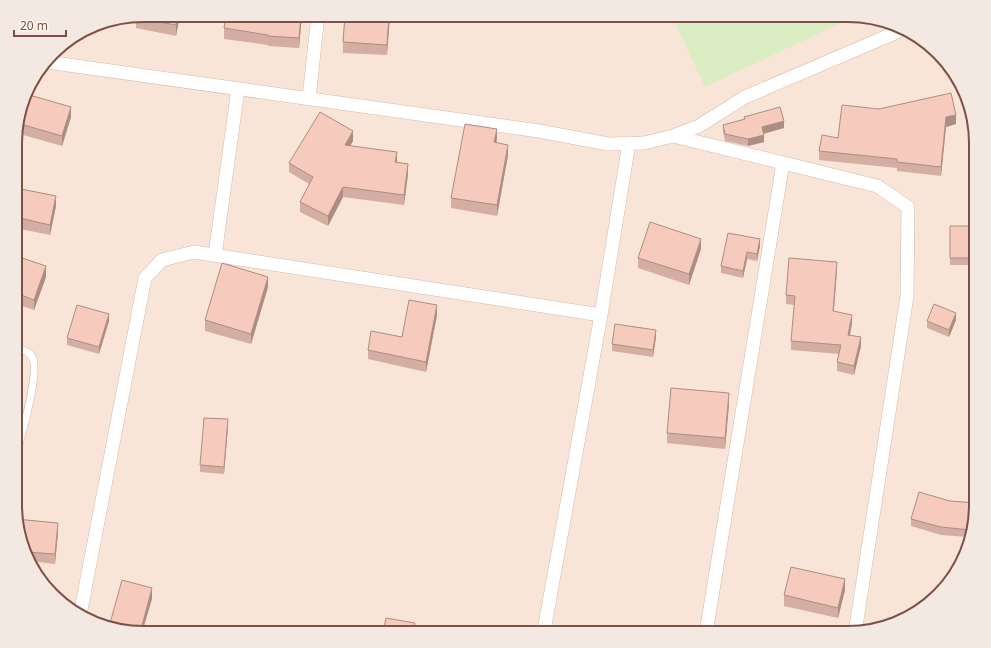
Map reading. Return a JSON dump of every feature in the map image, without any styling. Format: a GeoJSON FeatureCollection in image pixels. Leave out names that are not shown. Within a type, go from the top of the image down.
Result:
{"type":"FeatureCollection","features":[{"type":"Feature","properties":{"kind":"street"},"geometry":{"type":"LineString","coordinates":[[309,98],[317,22]]}},
{"type":"Feature","properties":{"kind":"street"},"geometry":{"type":"LineString","coordinates":[[52,63],[539,131],[608,144],[629,144],[644,143],[673,136],[699,126],[745,97],[897,32]]}},
{"type":"Feature","properties":{"kind":"street"},"geometry":{"type":"LineString","coordinates":[[215,256],[238,88]]}},
{"type":"Feature","properties":{"kind":"street"},"geometry":{"type":"LineString","coordinates":[[673,136],[877,186],[908,207],[907,296],[856,626]]}},
{"type":"Feature","properties":{"kind":"street"},"geometry":{"type":"LineString","coordinates":[[545,626],[601,315],[629,144]]}},
{"type":"Feature","properties":{"kind":"street"},"geometry":{"type":"LineString","coordinates":[[707,626],[783,163]]}},
{"type":"Feature","properties":{"kind":"street"},"geometry":{"type":"LineString","coordinates":[[81,609],[145,278],[162,260],[194,252],[601,315]]}},
{"type":"Feature","properties":{"kind":"lane"},"geometry":{"type":"LineString","coordinates":[[22,350],[30,353],[34,360],[35,379],[22,432]]}},
{"type":"Feature","properties":{"kind":"shaded area"},"geometry":{"type":"Polygon","coordinates":[[[135,22],[848,22],[864,23],[887,28],[902,34],[915,42],[934,57],[953,82],[965,112],[969,135],[969,513],[963,544],[957,559],[949,572],[928,596],[909,610],[879,622],[856,626],[143,626],[127,625],[104,620],[89,614],[76,606],[52,585],[38,566],[28,544],[23,521],[23,127],[26,112],[34,89],[57,57],[89,34],[119,24],[135,22]]]}},
{"type":"Feature","properties":{"kind":"green space"},"geometry":{"type":"Polygon","coordinates":[[[674,22],[843,22],[705,87],[674,22]]]}},
{"type":"Feature","properties":{"kind":"building"},"geometry":{"type":"Polygon","coordinates":[[[159,22],[177,22],[176,25],[159,22]]]}},
{"type":"Feature","properties":{"kind":"building"},"geometry":{"type":"Polygon","coordinates":[[[225,22],[300,22],[299,38],[268,36],[224,28],[225,22]]]}},
{"type":"Feature","properties":{"kind":"building"},"geometry":{"type":"Polygon","coordinates":[[[344,22],[389,22],[387,45],[343,42],[344,22]]]}},
{"type":"Feature","properties":{"kind":"building"},"geometry":{"type":"Polygon","coordinates":[[[951,93],[956,115],[946,117],[941,167],[897,162],[897,159],[819,151],[822,135],[838,138],[842,105],[879,109],[951,93]]]}},
{"type":"Feature","properties":{"kind":"building"},"geometry":{"type":"Polygon","coordinates":[[[32,96],[71,107],[62,136],[23,125],[32,96]]]}},
{"type":"Feature","properties":{"kind":"building"},"geometry":{"type":"Polygon","coordinates":[[[780,107],[784,121],[762,127],[764,135],[748,139],[725,134],[723,125],[745,119],[744,117],[780,107]]]}},
{"type":"Feature","properties":{"kind":"building"},"geometry":{"type":"Polygon","coordinates":[[[320,112],[353,131],[345,145],[397,152],[395,162],[408,164],[404,195],[343,187],[328,216],[300,202],[313,177],[289,163],[320,112]]]}},
{"type":"Feature","properties":{"kind":"building"},"geometry":{"type":"Polygon","coordinates":[[[465,124],[497,129],[494,142],[508,145],[497,205],[451,198],[465,124]]]}},
{"type":"Feature","properties":{"kind":"building"},"geometry":{"type":"Polygon","coordinates":[[[22,189],[56,196],[50,225],[22,218],[22,189]]]}},
{"type":"Feature","properties":{"kind":"building"},"geometry":{"type":"Polygon","coordinates":[[[650,222],[701,239],[689,274],[638,258],[650,222]]]}},
{"type":"Feature","properties":{"kind":"building"},"geometry":{"type":"Polygon","coordinates":[[[950,226],[969,226],[969,258],[950,258],[950,226]]]}},
{"type":"Feature","properties":{"kind":"building"},"geometry":{"type":"Polygon","coordinates":[[[728,233],[760,239],[757,254],[747,252],[743,271],[721,266],[728,233]]]}},
{"type":"Feature","properties":{"kind":"building"},"geometry":{"type":"Polygon","coordinates":[[[22,258],[46,266],[34,300],[22,295],[22,258]]]}},
{"type":"Feature","properties":{"kind":"building"},"geometry":{"type":"Polygon","coordinates":[[[789,258],[837,262],[833,311],[852,315],[848,335],[861,337],[854,366],[837,362],[841,345],[791,341],[795,296],[786,295],[789,258]]]}},
{"type":"Feature","properties":{"kind":"building"},"geometry":{"type":"Polygon","coordinates":[[[222,263],[268,277],[251,334],[205,320],[222,263]]]}},
{"type":"Feature","properties":{"kind":"building"},"geometry":{"type":"Polygon","coordinates":[[[409,300],[437,305],[426,362],[368,350],[371,331],[402,337],[409,300]]]}},
{"type":"Feature","properties":{"kind":"building"},"geometry":{"type":"Polygon","coordinates":[[[934,304],[956,313],[949,330],[927,321],[934,304]]]}},
{"type":"Feature","properties":{"kind":"building"},"geometry":{"type":"Polygon","coordinates":[[[77,305],[109,314],[99,347],[67,338],[77,305]]]}},
{"type":"Feature","properties":{"kind":"building"},"geometry":{"type":"Polygon","coordinates":[[[615,324],[656,330],[653,350],[612,344],[615,324]]]}},
{"type":"Feature","properties":{"kind":"building"},"geometry":{"type":"Polygon","coordinates":[[[671,388],[729,393],[725,438],[667,433],[671,388]]]}},
{"type":"Feature","properties":{"kind":"building"},"geometry":{"type":"Polygon","coordinates":[[[204,418],[228,419],[224,467],[200,465],[204,418]]]}},
{"type":"Feature","properties":{"kind":"building"},"geometry":{"type":"Polygon","coordinates":[[[919,492],[950,501],[969,502],[967,530],[941,527],[911,519],[919,492]]]}},
{"type":"Feature","properties":{"kind":"building"},"geometry":{"type":"Polygon","coordinates":[[[23,520],[58,523],[55,554],[31,552],[23,520]]]}},
{"type":"Feature","properties":{"kind":"building"},"geometry":{"type":"Polygon","coordinates":[[[791,567],[845,579],[838,608],[784,595],[791,567]]]}},
{"type":"Feature","properties":{"kind":"building"},"geometry":{"type":"Polygon","coordinates":[[[122,580],[152,588],[142,626],[110,622],[122,580]]]}},
{"type":"Feature","properties":{"kind":"building"},"geometry":{"type":"Polygon","coordinates":[[[386,618],[415,623],[414,626],[384,626],[386,618]]]}}]}
